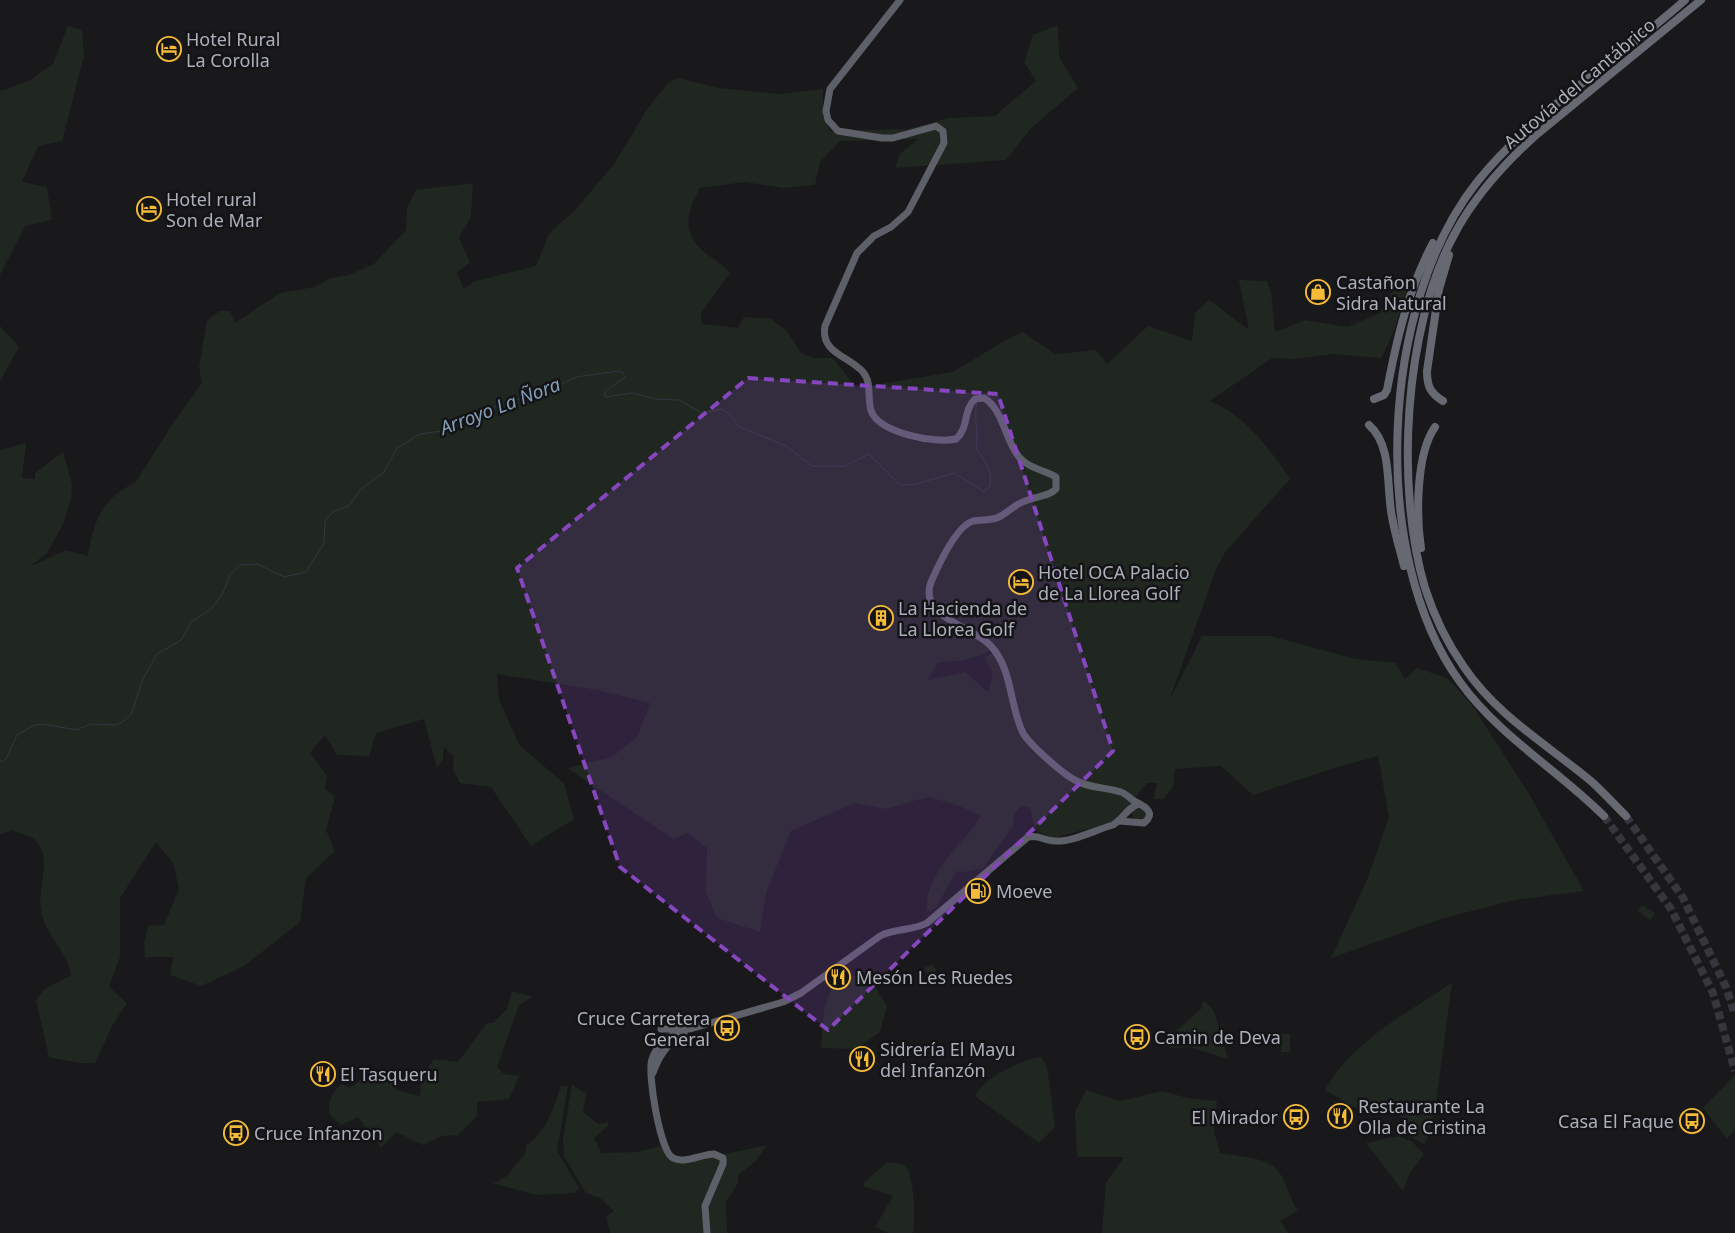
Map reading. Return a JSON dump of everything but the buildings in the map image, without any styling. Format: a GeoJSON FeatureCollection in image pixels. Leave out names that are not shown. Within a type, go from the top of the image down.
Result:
{"type":"FeatureCollection","features":[{"type":"Feature","properties":{"kind":"highway"},"geometry":{"type":"LineString","coordinates":[[707,1233],[706,1206],[723,1164],[723,1158],[714,1154],[680,1160],[670,1156],[664,1146],[651,1077],[651,1064],[661,1038],[680,1030],[783,1002],[802,993],[885,933],[915,929],[927,923],[1028,837],[1037,835],[1051,841],[1064,840],[1119,821],[1144,823],[1149,818],[1148,808],[1120,792],[1088,785],[1072,779],[1031,742],[1021,728],[1003,664],[997,653],[982,638],[938,612],[930,600],[932,582],[961,528],[974,521],[998,517],[1020,503],[1034,497],[1048,495],[1056,489],[1056,477],[1027,464],[1013,450],[993,406],[984,398],[975,398],[970,403],[964,429],[956,439],[942,440],[891,430],[879,422],[871,412],[868,383],[864,374],[833,351],[824,338],[825,326],[857,253],[869,240],[897,223],[908,212],[944,143],[943,131],[936,126],[893,138],[882,138],[838,131],[828,120],[826,111],[830,89],[900,0]]}},
{"type":"Feature","properties":{"kind":"highway","name":"Autovía del Cantábrico"},"geometry":{"type":"LineString","coordinates":[[1604,816],[1502,728],[1473,698],[1439,648],[1423,615],[1404,538],[1399,491],[1398,436],[1410,335],[1422,274],[1447,227],[1476,183],[1525,130],[1686,0]]}},
{"type":"Feature","properties":{"kind":"highway","name":"Autovía del Cantábrico"},"geometry":{"type":"LineString","coordinates":[[1626,816],[1593,783],[1510,718],[1480,689],[1445,638],[1430,602],[1415,544],[1409,471],[1411,398],[1419,337],[1453,236],[1465,215],[1510,159],[1701,0]]}},
{"type":"Feature","properties":{"kind":"highway"},"geometry":{"type":"LineString","coordinates":[[1374,399],[1384,394],[1387,390],[1398,330],[1422,274]]}},
{"type":"Feature","properties":{"kind":"highway"},"geometry":{"type":"LineString","coordinates":[[1438,278],[1427,384],[1431,392],[1443,401]]}},
{"type":"Feature","properties":{"kind":"highway"},"geometry":{"type":"LineString","coordinates":[[1369,425],[1376,431],[1384,451],[1392,517],[1405,569],[1416,603],[1423,615]]}},
{"type":"Feature","properties":{"kind":"highway"},"geometry":{"type":"LineString","coordinates":[[1430,602],[1420,541],[1420,485],[1423,452],[1435,426]]}},
{"type":"Feature","properties":{"kind":"highway"},"geometry":{"type":"LineString","coordinates":[[1127,796],[1130,817],[1134,822]]}},
{"type":"Feature","properties":{"kind":"highway"},"geometry":{"type":"LineString","coordinates":[[1119,821],[1130,810],[1140,804]]}},
{"type":"Feature","properties":{"kind":"highway"},"geometry":{"type":"LineString","coordinates":[[658,1059],[675,1038],[690,1028]]}},
{"type":"Feature","properties":{"kind":"highway"},"geometry":{"type":"LineString","coordinates":[[651,1077],[658,1059],[661,1029],[680,1030]]}},
{"type":"Feature","properties":{"kind":"highway"},"geometry":{"type":"LineString","coordinates":[[661,1038],[675,1038]]}},
{"type":"Feature","properties":{"kind":"highlighted area"},"geometry":{"type":"Polygon","coordinates":[[[748,378],[998,394],[1113,751],[828,1030],[620,867],[517,568],[748,378]]]}},
{"type":"Feature","properties":{"kind":"shaded area"},"geometry":{"type":"Polygon","coordinates":[[[1058,25],[1059,57],[1078,88],[1031,128],[1006,160],[895,168],[900,154],[918,139],[840,141],[820,162],[815,185],[783,188],[745,182],[700,188],[690,211],[690,233],[700,248],[730,273],[701,313],[702,324],[738,328],[744,317],[771,319],[786,330],[801,353],[814,358],[833,358],[856,388],[953,372],[1004,341],[1023,332],[1055,354],[1096,350],[1107,364],[1148,326],[1192,341],[1195,313],[1209,300],[1249,330],[1239,280],[1267,281],[1271,291],[1275,332],[1305,320],[1348,327],[1380,313],[1401,276],[1410,283],[1393,333],[1381,358],[1334,354],[1293,359],[1272,358],[1210,401],[1234,414],[1245,423],[1274,456],[1290,479],[1226,551],[1217,567],[1169,701],[1202,636],[1270,636],[1356,659],[1395,663],[1405,679],[1417,668],[1447,678],[1472,705],[1528,792],[1584,891],[1514,900],[1441,919],[1331,958],[1367,880],[1389,817],[1378,756],[1328,770],[1253,795],[1221,766],[1175,769],[1173,787],[1163,799],[1154,799],[1157,783],[1147,783],[1126,809],[1111,823],[1053,838],[1035,830],[1030,807],[1021,806],[1014,814],[1013,826],[983,868],[964,872],[956,871],[936,908],[927,912],[927,898],[937,873],[981,816],[957,805],[928,797],[885,809],[855,803],[791,831],[766,893],[760,932],[717,918],[706,892],[707,848],[687,833],[674,839],[567,768],[612,757],[637,737],[650,703],[597,690],[497,674],[499,700],[520,746],[564,783],[574,819],[531,846],[491,787],[460,783],[453,770],[454,757],[444,747],[443,759],[437,768],[424,719],[376,733],[369,756],[337,755],[325,735],[310,753],[327,776],[325,789],[335,797],[326,830],[335,851],[306,878],[300,922],[244,966],[201,986],[170,975],[173,957],[145,957],[144,943],[148,926],[164,925],[179,889],[173,863],[156,842],[120,898],[120,957],[109,987],[127,1003],[113,1024],[95,1063],[79,1063],[49,1057],[36,1000],[45,989],[71,975],[66,959],[43,919],[40,902],[44,862],[40,846],[31,838],[11,830],[0,835],[0,450],[26,443],[22,478],[35,479],[35,473],[63,452],[72,484],[71,499],[63,524],[47,553],[29,567],[66,550],[88,556],[96,522],[101,512],[114,496],[135,483],[175,420],[202,383],[199,367],[207,320],[220,311],[230,311],[235,323],[280,293],[315,287],[330,278],[349,275],[374,264],[406,230],[407,208],[416,190],[473,183],[471,216],[459,238],[470,262],[457,273],[464,289],[475,281],[536,266],[549,234],[577,208],[614,164],[648,108],[668,83],[678,78],[719,88],[779,94],[823,89],[823,117],[831,131],[908,129],[949,118],[995,116],[1036,81],[1024,62],[1033,35],[1058,25]],[[998,647],[969,659],[938,662],[928,680],[965,672],[988,692],[993,672],[985,658],[998,647]]]}},
{"type":"Feature","properties":{"kind":"shaded area"},"geometry":{"type":"Polygon","coordinates":[[[68,26],[82,30],[84,56],[62,141],[38,146],[22,182],[47,187],[52,220],[25,226],[0,275],[0,91],[29,81],[53,64],[68,26]]]}},
{"type":"Feature","properties":{"kind":"shaded area"},"geometry":{"type":"Polygon","coordinates":[[[0,326],[19,347],[0,381],[0,326]]]}},
{"type":"Feature","properties":{"kind":"shaded area"},"geometry":{"type":"Polygon","coordinates":[[[1139,807],[1144,809],[1146,814],[1144,819],[1139,821],[1134,819],[1132,814],[1134,809],[1139,807]]]}},
{"type":"Feature","properties":{"kind":"shaded area"},"geometry":{"type":"Polygon","coordinates":[[[1642,905],[1655,913],[1650,920],[1638,911],[1642,905]]]}},
{"type":"Feature","properties":{"kind":"shaded area"},"geometry":{"type":"Polygon","coordinates":[[[933,964],[941,981],[932,985],[924,968],[933,964]]]}},
{"type":"Feature","properties":{"kind":"shaded area"},"geometry":{"type":"Polygon","coordinates":[[[867,974],[887,1006],[880,1032],[856,1049],[821,1048],[823,1020],[831,991],[836,984],[844,979],[867,974]]]}},
{"type":"Feature","properties":{"kind":"shaded area"},"geometry":{"type":"Polygon","coordinates":[[[1452,983],[1435,1110],[1425,1145],[1403,1132],[1400,1105],[1388,1105],[1372,1113],[1352,1106],[1325,1090],[1349,1057],[1365,1043],[1399,1017],[1452,983]]]}},
{"type":"Feature","properties":{"kind":"shaded area"},"geometry":{"type":"Polygon","coordinates":[[[512,991],[533,997],[519,1005],[497,1067],[504,1074],[519,1076],[509,1099],[477,1102],[477,1116],[458,1135],[441,1136],[423,1145],[396,1132],[381,1148],[358,1117],[342,1125],[330,1115],[329,1106],[331,1098],[341,1084],[350,1088],[363,1078],[388,1072],[397,1090],[420,1096],[421,1077],[434,1059],[458,1062],[487,1023],[493,1023],[507,1009],[512,991]]]}},
{"type":"Feature","properties":{"kind":"shaded area"},"geometry":{"type":"Polygon","coordinates":[[[1203,1000],[1214,1011],[1228,1059],[1190,1047],[1172,1048],[1160,1045],[1201,1009],[1203,1000]]]}},
{"type":"Feature","properties":{"kind":"shaded area"},"geometry":{"type":"Polygon","coordinates":[[[1281,1034],[1290,1034],[1290,1052],[1281,1052],[1281,1034]]]}},
{"type":"Feature","properties":{"kind":"shaded area"},"geometry":{"type":"Polygon","coordinates":[[[1041,1057],[1047,1066],[1055,1127],[1039,1143],[975,1096],[986,1082],[1004,1070],[1041,1057]]]}},
{"type":"Feature","properties":{"kind":"shaded area"},"geometry":{"type":"Polygon","coordinates":[[[1735,1075],[1735,1129],[1727,1139],[1703,1108],[1735,1075]]]}},
{"type":"Feature","properties":{"kind":"shaded area"},"geometry":{"type":"Polygon","coordinates":[[[572,1085],[586,1093],[583,1112],[598,1124],[609,1122],[608,1126],[594,1138],[601,1153],[638,1152],[661,1146],[668,1158],[682,1163],[767,1145],[755,1162],[738,1175],[738,1183],[726,1202],[727,1233],[610,1233],[606,1217],[614,1211],[600,1198],[586,1193],[564,1157],[563,1138],[572,1085]]]}},
{"type":"Feature","properties":{"kind":"shaded area"},"geometry":{"type":"Polygon","coordinates":[[[561,1086],[568,1086],[557,1151],[579,1188],[575,1193],[537,1195],[492,1183],[503,1179],[525,1155],[526,1145],[544,1127],[561,1086]]]}},
{"type":"Feature","properties":{"kind":"shaded area"},"geometry":{"type":"Polygon","coordinates":[[[1086,1090],[1120,1101],[1163,1091],[1187,1098],[1217,1101],[1214,1132],[1220,1153],[1254,1158],[1270,1164],[1276,1169],[1281,1175],[1298,1211],[1280,1221],[1288,1233],[1102,1233],[1106,1183],[1124,1157],[1077,1157],[1075,1112],[1086,1090]]]}},
{"type":"Feature","properties":{"kind":"shaded area"},"geometry":{"type":"Polygon","coordinates":[[[1399,1136],[1412,1142],[1424,1154],[1410,1173],[1403,1191],[1366,1143],[1399,1136]]]}},
{"type":"Feature","properties":{"kind":"shaded area"},"geometry":{"type":"Polygon","coordinates":[[[887,1162],[902,1165],[909,1172],[914,1199],[913,1233],[888,1233],[875,1227],[893,1196],[863,1186],[887,1162]]]}},
{"type":"Feature","properties":{"kind":"waterway","name":"Arroyo La Ñora"},"geometry":{"type":"LineString","coordinates":[[0,762],[6,759],[17,735],[35,725],[44,724],[76,730],[91,724],[116,725],[124,721],[131,715],[142,681],[157,654],[181,640],[191,622],[211,609],[223,593],[230,574],[240,565],[257,564],[284,577],[306,572],[324,543],[325,521],[334,511],[349,506],[360,490],[384,472],[397,448],[420,434],[448,430],[504,402],[542,394],[576,377],[618,371],[623,373],[625,377],[605,392],[605,397],[632,393],[656,399],[679,400],[702,413],[722,409],[731,415],[738,426],[786,446],[812,466],[845,466],[869,454],[900,485],[916,484],[954,473],[983,491],[989,488],[991,478],[988,467],[976,449],[977,402]]}},
{"type":"Feature","properties":{"kind":"tunnel"},"geometry":{"type":"LineString","coordinates":[[1604,816],[1671,909],[1713,993],[1735,1071]]}},
{"type":"Feature","properties":{"kind":"tunnel"},"geometry":{"type":"LineString","coordinates":[[1626,816],[1683,898],[1726,987],[1735,1015]]}},
{"type":"Feature","properties":{"kind":"place","name":"Hotel Rural La Corolla"},"geometry":{"type":"Point","coordinates":[169,49]}},
{"type":"Feature","properties":{"kind":"place","name":"Hotel rural Son de Mar"},"geometry":{"type":"Point","coordinates":[149,209]}},
{"type":"Feature","properties":{"kind":"place","name":"Castañon Sidra Natural"},"geometry":{"type":"Point","coordinates":[1318,292]}},
{"type":"Feature","properties":{"kind":"place","name":"Hotel OCA Palacio de La Llorea Golf"},"geometry":{"type":"Point","coordinates":[1021,582]}},
{"type":"Feature","properties":{"kind":"place","name":"La Hacienda de La Llorea Golf"},"geometry":{"type":"Point","coordinates":[881,618]}},
{"type":"Feature","properties":{"kind":"place","name":"Moeve"},"geometry":{"type":"Point","coordinates":[978,891]}},
{"type":"Feature","properties":{"kind":"place","name":"Mesón Les Ruedes"},"geometry":{"type":"Point","coordinates":[838,977]}},
{"type":"Feature","properties":{"kind":"place","name":"Cruce Carretera General"},"geometry":{"type":"Point","coordinates":[727,1028]}},
{"type":"Feature","properties":{"kind":"place","name":"Camin de Deva"},"geometry":{"type":"Point","coordinates":[1137,1037]}},
{"type":"Feature","properties":{"kind":"place","name":"Sidrería El Mayu del Infanzón"},"geometry":{"type":"Point","coordinates":[862,1059]}},
{"type":"Feature","properties":{"kind":"place","name":"El Tasqueru"},"geometry":{"type":"Point","coordinates":[323,1074]}},
{"type":"Feature","properties":{"kind":"place","name":"Restaurante La Olla de Cristina"},"geometry":{"type":"Point","coordinates":[1340,1116]}},
{"type":"Feature","properties":{"kind":"place","name":"El Mirador"},"geometry":{"type":"Point","coordinates":[1296,1117]}},
{"type":"Feature","properties":{"kind":"place","name":"Casa El Faque"},"geometry":{"type":"Point","coordinates":[1692,1121]}},
{"type":"Feature","properties":{"kind":"place","name":"Cruce Infanzon"},"geometry":{"type":"Point","coordinates":[236,1133]}}]}
